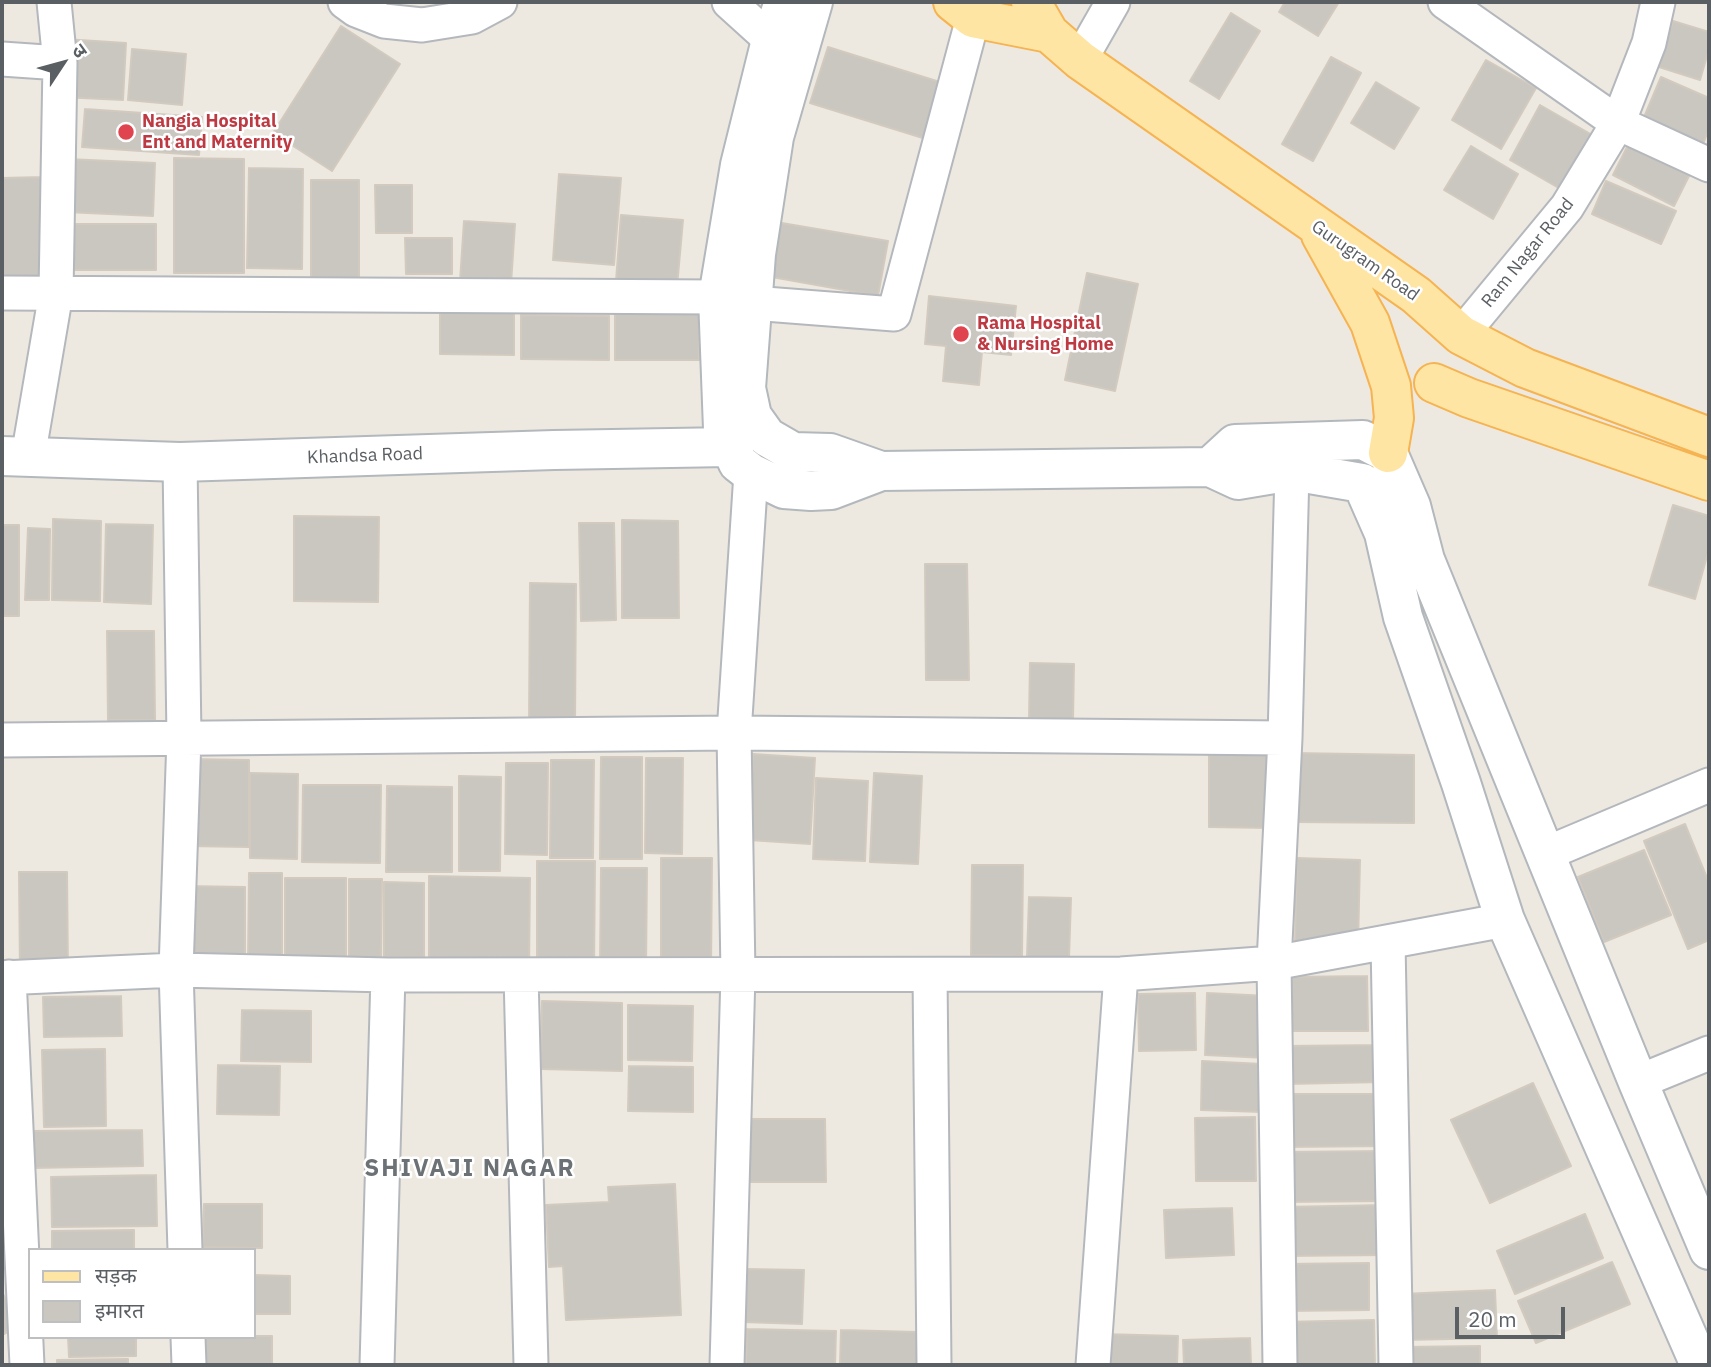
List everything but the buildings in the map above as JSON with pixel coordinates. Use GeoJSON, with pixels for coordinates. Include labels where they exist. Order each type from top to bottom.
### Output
{"type":"FeatureCollection","features":[{"type":"Feature","properties":{"kind":"main road"},"geometry":{"type":"LineString","coordinates":[[784,2],[771,40],[740,165],[735,300],[723,429],[740,460],[784,489],[811,491],[831,490],[881,471],[1210,467],[1238,480],[1292,471],[1362,483],[1384,533],[1403,617],[1505,920],[1700,1365]]}},
{"type":"Feature","properties":{"kind":"main road"},"geometry":{"type":"LineString","coordinates":[[813,2],[774,137],[756,254],[735,300],[746,388],[752,416],[767,437],[793,452],[830,453],[881,471]]}},
{"type":"Feature","properties":{"kind":"main road","name":"Gurugram Road"},"geometry":{"type":"LineString","coordinates":[[963,10],[1040,18],[1080,60],[1416,295],[1461,335],[1525,368],[1709,437]]}},
{"type":"Feature","properties":{"kind":"main road"},"geometry":{"type":"LineString","coordinates":[[1314,224],[1370,323],[1391,386],[1394,418],[1388,453],[1411,506],[1425,560],[1709,1251]]}},
{"type":"Feature","properties":{"kind":"main road","name":"Ram Nagar Road"},"geometry":{"type":"LineString","coordinates":[[1388,453],[1434,383],[1461,335]]}},
{"type":"Feature","properties":{"kind":"main road"},"geometry":{"type":"LineString","coordinates":[[1434,383],[1469,398],[1709,481]]}},
{"type":"Feature","properties":{"kind":"main road"},"geometry":{"type":"LineString","coordinates":[[1210,467],[1235,444],[1363,440],[1388,453]]}},
{"type":"Feature","properties":{"kind":"main road","name":"Khandsa Road"},"geometry":{"type":"LineString","coordinates":[[15,456],[180,461],[554,450],[740,460]]}},
{"type":"Feature","properties":{"kind":"street"},"geometry":{"type":"LineString","coordinates":[[15,456],[56,293],[60,63],[54,2]]}},
{"type":"Feature","properties":{"kind":"street"},"geometry":{"type":"LineString","coordinates":[[345,2],[356,10],[384,21],[422,25],[472,17],[500,2]]}},
{"type":"Feature","properties":{"kind":"street"},"geometry":{"type":"LineString","coordinates":[[729,2],[771,40]]}},
{"type":"Feature","properties":{"kind":"street"},"geometry":{"type":"LineString","coordinates":[[1080,60],[1113,2]]}},
{"type":"Feature","properties":{"kind":"street"},"geometry":{"type":"LineString","coordinates":[[1445,2],[1618,123],[1709,165]]}},
{"type":"Feature","properties":{"kind":"street","name":"Ram Nagar Road"},"geometry":{"type":"LineString","coordinates":[[1461,335],[1567,207],[1618,123],[1649,43],[1658,2]]}},
{"type":"Feature","properties":{"kind":"street"},"geometry":{"type":"LineString","coordinates":[[2,293],[735,300],[894,314],[963,10]]}},
{"type":"Feature","properties":{"kind":"street"},"geometry":{"type":"LineString","coordinates":[[2,59],[60,63]]}},
{"type":"Feature","properties":{"kind":"street"},"geometry":{"type":"LineString","coordinates":[[727,1365],[738,974],[734,733],[740,460]]}},
{"type":"Feature","properties":{"kind":"street"},"geometry":{"type":"LineString","coordinates":[[180,461],[184,738],[176,970],[185,1248]]}},
{"type":"Feature","properties":{"kind":"street"},"geometry":{"type":"LineString","coordinates":[[1280,1365],[1273,963],[1285,738],[1292,471]]}},
{"type":"Feature","properties":{"kind":"street"},"geometry":{"type":"LineString","coordinates":[[2,740],[734,733],[1285,738]]}},
{"type":"Feature","properties":{"kind":"street"},"geometry":{"type":"LineString","coordinates":[[1545,854],[1709,785]]}},
{"type":"Feature","properties":{"kind":"street"},"geometry":{"type":"LineString","coordinates":[[27,1365],[5,977],[176,970],[388,975],[1121,974],[1273,963],[1505,920]]}},
{"type":"Feature","properties":{"kind":"street"},"geometry":{"type":"LineString","coordinates":[[1388,942],[1396,1365]]}},
{"type":"Feature","properties":{"kind":"street"},"geometry":{"type":"LineString","coordinates":[[1093,1365],[1121,974]]}},
{"type":"Feature","properties":{"kind":"street"},"geometry":{"type":"LineString","coordinates":[[377,1365],[388,975]]}},
{"type":"Feature","properties":{"kind":"street"},"geometry":{"type":"LineString","coordinates":[[521,975],[531,1365]]}},
{"type":"Feature","properties":{"kind":"street"},"geometry":{"type":"LineString","coordinates":[[930,975],[934,1365]]}},
{"type":"Feature","properties":{"kind":"street"},"geometry":{"type":"LineString","coordinates":[[1638,1082],[1709,1053]]}},
{"type":"Feature","properties":{"kind":"street"},"geometry":{"type":"LineString","coordinates":[[188,1339],[189,1365]]}},
{"type":"Feature","properties":{"kind":"place","name":"Nangia Hospital Ent and Maternity"},"geometry":{"type":"Point","coordinates":[126,132]}},
{"type":"Feature","properties":{"kind":"place","name":"Rama Hospital & Nursing Home"},"geometry":{"type":"Point","coordinates":[961,334]}},
{"type":"Feature","properties":{"kind":"district","name":"SHIVAJI NAGAR"},"geometry":{"type":"Point","coordinates":[470,1169]}}]}
